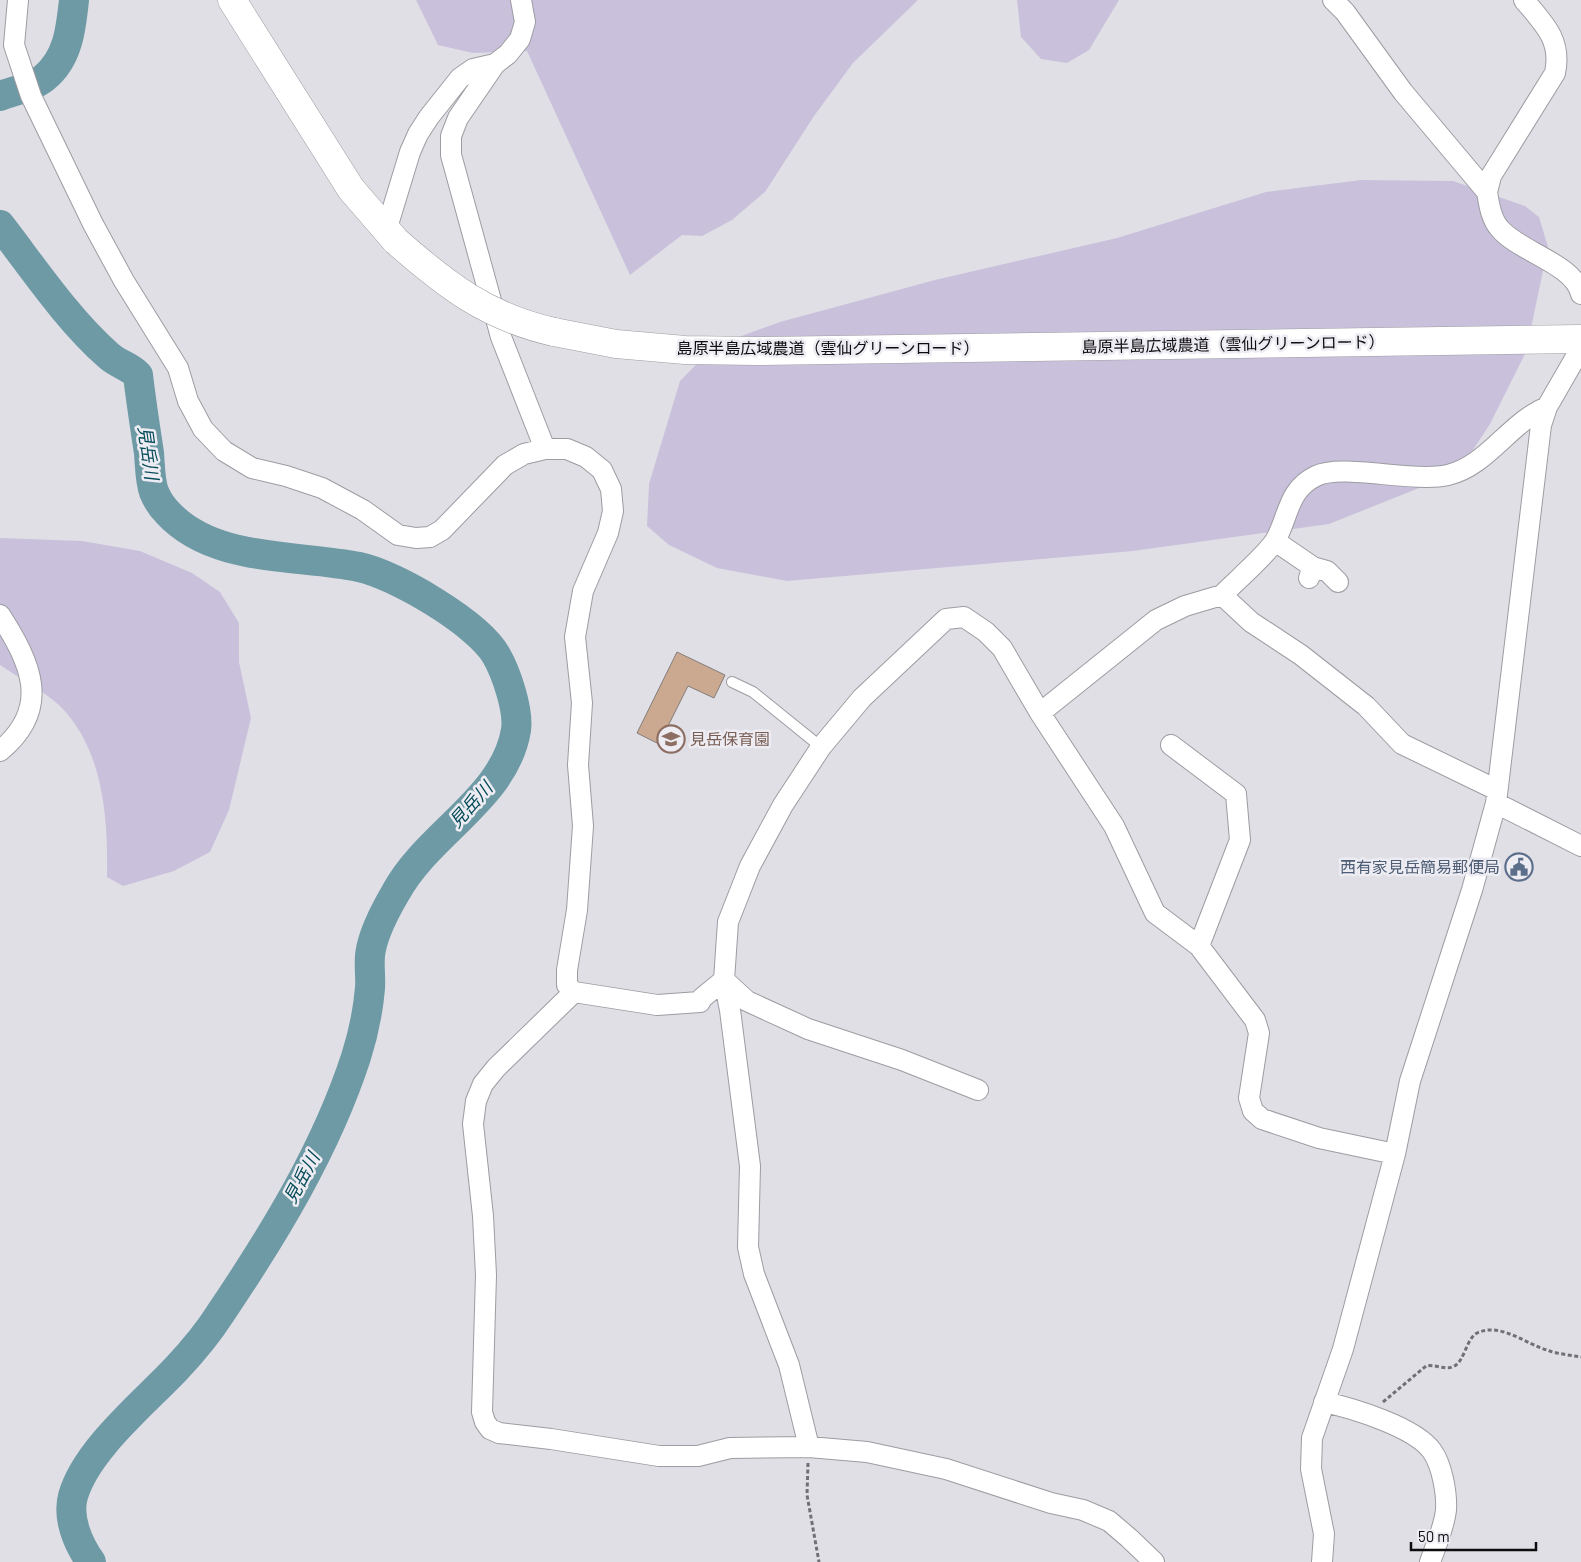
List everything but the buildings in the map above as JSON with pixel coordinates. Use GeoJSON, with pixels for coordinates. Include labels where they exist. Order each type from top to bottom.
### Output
{"type":"FeatureCollection","features":[{"type":"Feature","properties":{"kind":"street"},"geometry":{"type":"LineString","coordinates":[[18,0],[14,46],[28,88],[115,265],[178,368],[188,401],[204,429],[224,451],[252,468],[286,476],[322,488],[363,510],[398,535],[416,538],[430,537],[442,530],[505,465],[524,454],[545,449],[567,449],[586,457],[602,470],[611,489],[613,511],[608,533],[582,591],[574,637],[582,703],[578,765],[583,826],[577,910],[567,970],[568,985],[574,992],[657,1005],[700,1002],[702,998],[724,980]]}},
{"type":"Feature","properties":{"kind":"street","name":"島原半島広域農道（雲仙グリーンロード）"},"geometry":{"type":"LineString","coordinates":[[232,0],[350,189],[391,236],[432,272],[481,306],[527,326],[616,344],[685,350],[757,351],[1581,339]]}},
{"type":"Feature","properties":{"kind":"street"},"geometry":{"type":"LineString","coordinates":[[521,0],[524,22],[520,39],[508,54],[495,64],[458,118],[451,136],[450,155],[501,337],[545,449]]}},
{"type":"Feature","properties":{"kind":"street"},"geometry":{"type":"LineString","coordinates":[[1333,0],[1345,12],[1402,92],[1487,192]]}},
{"type":"Feature","properties":{"kind":"street"},"geometry":{"type":"LineString","coordinates":[[1524,0],[1549,30],[1558,59],[1555,73],[1492,176],[1487,192],[1491,212],[1499,228],[1514,241],[1570,277],[1581,294]]}},
{"type":"Feature","properties":{"kind":"street"},"geometry":{"type":"LineString","coordinates":[[391,236],[410,152],[429,117],[460,78],[473,69],[495,64]]}},
{"type":"Feature","properties":{"kind":"street"},"geometry":{"type":"LineString","coordinates":[[1322,1562],[1324,1534],[1311,1469],[1312,1438],[1344,1349],[1395,1154],[1410,1081],[1472,890],[1497,797],[1541,425],[1547,407],[1581,348]]}},
{"type":"Feature","properties":{"kind":"street"},"geometry":{"type":"LineString","coordinates":[[1040,713],[1156,620],[1185,606],[1222,595],[1274,541],[1287,507],[1303,485],[1317,475],[1335,472],[1411,478],[1449,475],[1478,460],[1519,423],[1534,412],[1547,407]]}},
{"type":"Feature","properties":{"kind":"street"},"geometry":{"type":"LineString","coordinates":[[1274,541],[1311,573],[1327,571],[1338,582]]}},
{"type":"Feature","properties":{"kind":"street"},"geometry":{"type":"LineString","coordinates":[[1222,595],[1251,622],[1301,654],[1366,706],[1402,744],[1581,846]]}},
{"type":"Feature","properties":{"kind":"street"},"geometry":{"type":"LineString","coordinates":[[0,615],[26,660],[33,690],[30,713],[13,740],[0,751]]}},
{"type":"Feature","properties":{"kind":"street"},"geometry":{"type":"LineString","coordinates":[[809,1447],[789,1365],[754,1274],[748,1247],[750,1166],[730,1010],[724,980],[728,922],[750,866],[782,804],[821,747],[862,698],[946,619],[955,616],[964,617],[979,627],[1002,648],[1040,713],[1114,826],[1155,912],[1199,946],[1255,1020],[1259,1046],[1249,1098],[1253,1111],[1262,1119],[1319,1138],[1395,1154]]}},
{"type":"Feature","properties":{"kind":"street"},"geometry":{"type":"LineString","coordinates":[[1172,745],[1236,794],[1240,840],[1199,946]]}},
{"type":"Feature","properties":{"kind":"street"},"geometry":{"type":"LineString","coordinates":[[724,980],[747,1001],[808,1029],[902,1060],[978,1090]]}},
{"type":"Feature","properties":{"kind":"street"},"geometry":{"type":"LineString","coordinates":[[574,992],[496,1068],[483,1084],[476,1101],[473,1124],[483,1216],[486,1275],[482,1337],[482,1412],[485,1422],[490,1429],[499,1434],[551,1438],[659,1456],[698,1456],[730,1448],[809,1447],[867,1452],[946,1469],[1051,1503],[1083,1510],[1109,1522],[1154,1562]]}},
{"type":"Feature","properties":{"kind":"street"},"geometry":{"type":"LineString","coordinates":[[1324,1402],[1370,1414],[1422,1441],[1431,1450],[1438,1462],[1446,1509],[1430,1562]]}},
{"type":"Feature","properties":{"kind":"lane"},"geometry":{"type":"LineString","coordinates":[[732,682],[753,692],[821,747]]}},
{"type":"Feature","properties":{"kind":"path"},"geometry":{"type":"LineString","coordinates":[[1370,1414],[1426,1366],[1451,1368],[1457,1365],[1472,1338],[1478,1333],[1498,1331],[1548,1351],[1581,1357]]}},
{"type":"Feature","properties":{"kind":"path"},"geometry":{"type":"LineString","coordinates":[[809,1447],[807,1495],[819,1562]]}},
{"type":"Feature","properties":{"kind":"shaded area"},"geometry":{"type":"Polygon","coordinates":[[[416,0],[918,0],[853,63],[814,116],[765,192],[732,220],[702,236],[682,235],[630,275],[527,51],[473,53],[438,45],[416,0]]]}},
{"type":"Feature","properties":{"kind":"shaded area"},"geometry":{"type":"Polygon","coordinates":[[[1017,0],[1119,0],[1089,50],[1067,63],[1041,59],[1021,37],[1017,0]]]}},
{"type":"Feature","properties":{"kind":"shaded area"},"geometry":{"type":"Polygon","coordinates":[[[1361,180],[1453,181],[1525,206],[1539,217],[1548,247],[1526,352],[1490,424],[1469,456],[1434,482],[1329,524],[1133,551],[787,581],[717,568],[669,545],[647,526],[649,484],[680,381],[714,346],[780,322],[935,280],[1117,238],[1266,192],[1361,180]]]}},
{"type":"Feature","properties":{"kind":"shaded area"},"geometry":{"type":"Polygon","coordinates":[[[0,538],[82,541],[140,551],[192,573],[220,592],[239,623],[239,662],[251,718],[229,810],[210,852],[174,871],[123,886],[107,877],[104,809],[94,764],[86,743],[75,724],[60,706],[39,689],[0,665],[0,538]]]}},
{"type":"Feature","properties":{"kind":"waterway","name":"見岳川"},"geometry":{"type":"LineString","coordinates":[[0,96],[34,84],[52,70],[67,43],[74,0]]}},
{"type":"Feature","properties":{"kind":"waterway","name":"見岳川"},"geometry":{"type":"LineString","coordinates":[[0,225],[79,326],[109,356],[138,375],[152,483],[154,492],[167,512],[186,528],[208,540],[232,548],[257,554],[359,567],[374,571],[413,589],[454,615],[486,642],[496,655],[504,671],[516,712],[516,730],[509,754],[497,776],[482,796],[427,851],[410,871],[381,919],[371,949],[368,1006],[356,1057],[330,1125],[279,1222],[205,1335],[176,1369],[117,1428],[90,1462],[80,1479],[73,1496],[71,1513],[78,1539],[91,1562]]}},
{"type":"Feature","properties":{"kind":"place","name":"見岳保育園"},"geometry":{"type":"Point","coordinates":[671,739]}},
{"type":"Feature","properties":{"kind":"place","name":"西有家見岳簡易郵便局"},"geometry":{"type":"Point","coordinates":[1519,867]}}]}
